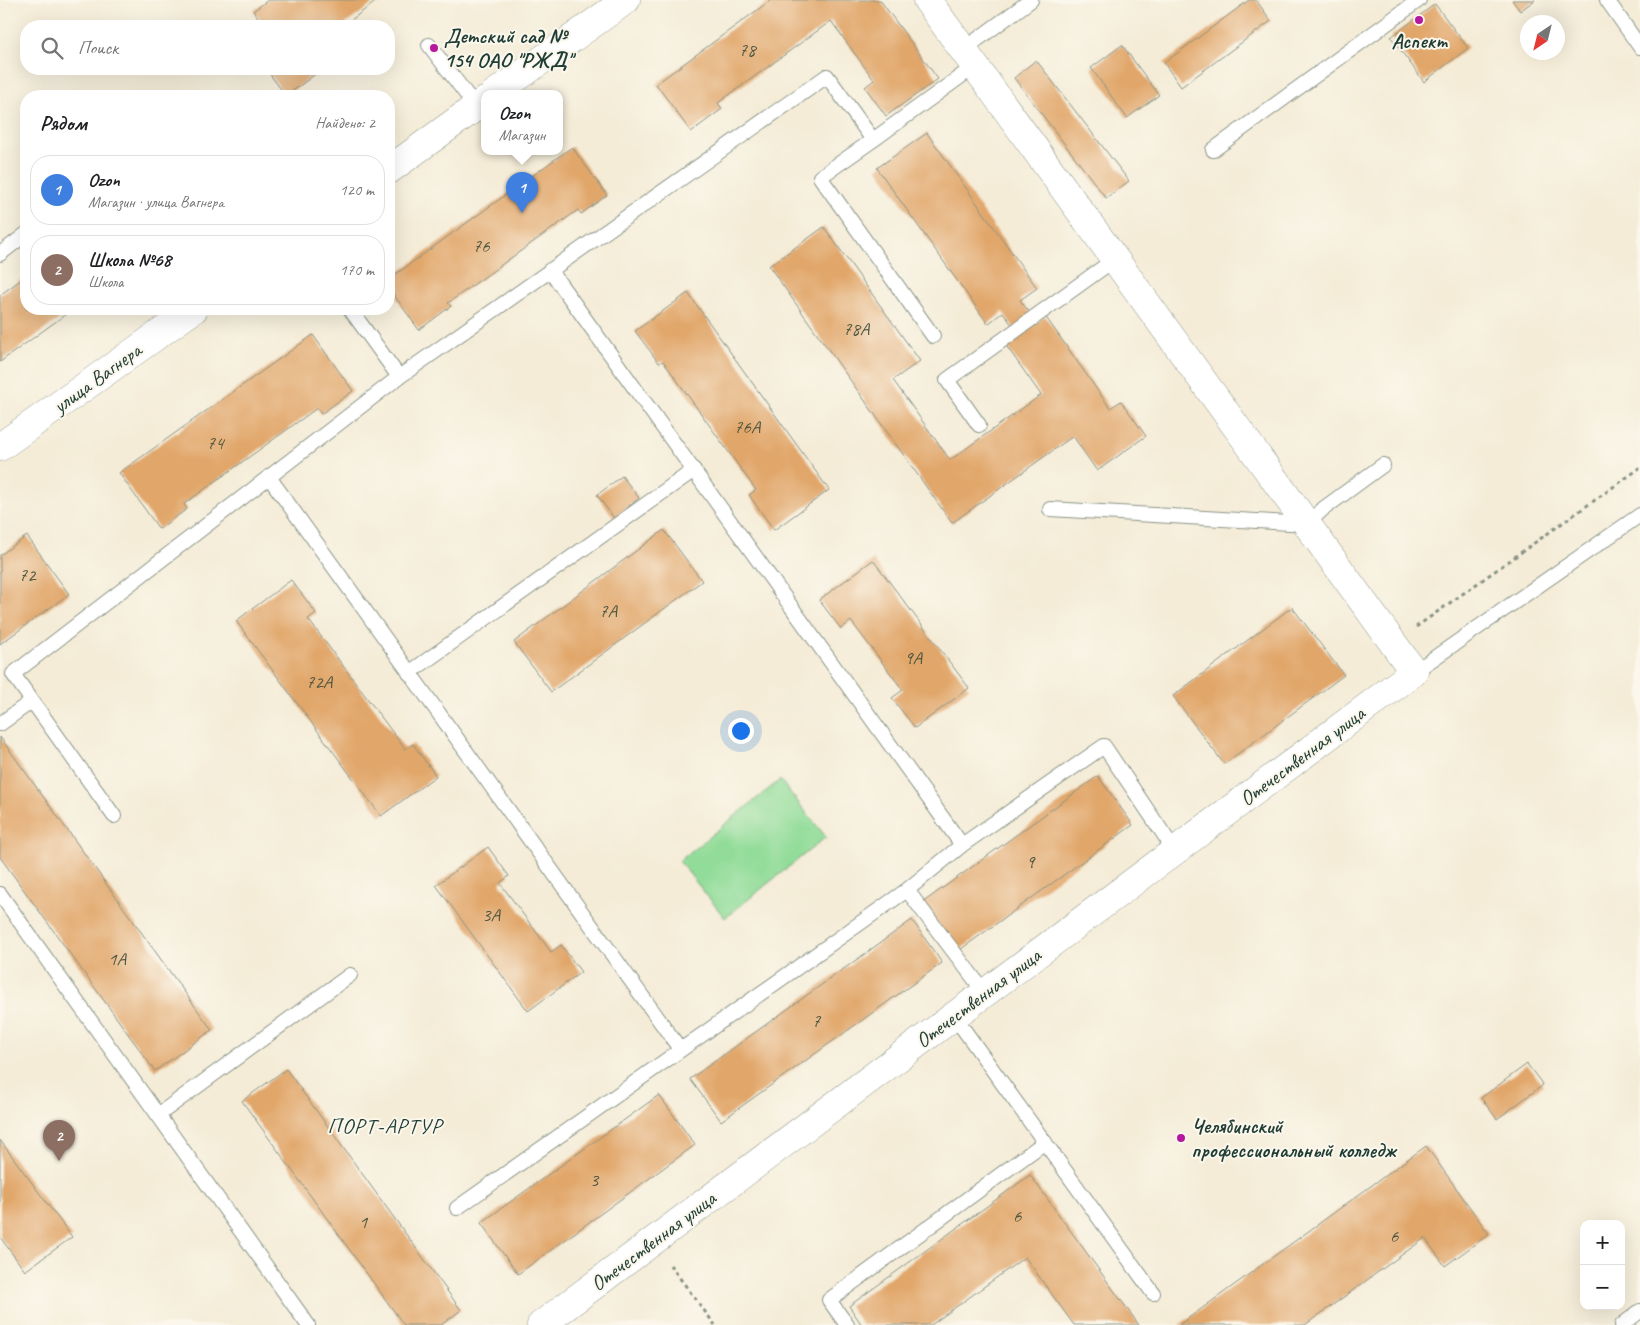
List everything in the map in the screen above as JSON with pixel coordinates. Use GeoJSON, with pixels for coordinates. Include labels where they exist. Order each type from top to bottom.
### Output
{"type":"FeatureCollection","features":[{"type":"Feature","properties":{"kind":"street"},"geometry":{"type":"LineString","coordinates":[[927,0],[1414,672]]}},
{"type":"Feature","properties":{"kind":"street"},"geometry":{"type":"LineString","coordinates":[[499,90],[612,4]]}},
{"type":"Feature","properties":{"kind":"street"},"geometry":{"type":"LineString","coordinates":[[395,166],[481,104]]}},
{"type":"Feature","properties":{"kind":"street","name":"улица Вагнера"},"geometry":{"type":"LineString","coordinates":[[0,448],[186,315]]}},
{"type":"Feature","properties":{"kind":"street","name":"Отечественная улица"},"geometry":{"type":"LineString","coordinates":[[541,1325],[1414,672]]}},
{"type":"Feature","properties":{"kind":"lane"},"geometry":{"type":"LineString","coordinates":[[933,336],[820,177],[873,140],[969,58],[1031,0]]}},
{"type":"Feature","properties":{"kind":"lane"},"geometry":{"type":"LineString","coordinates":[[1213,150],[1419,0]]}},
{"type":"Feature","properties":{"kind":"lane"},"geometry":{"type":"LineString","coordinates":[[1607,0],[1640,46]]}},
{"type":"Feature","properties":{"kind":"lane"},"geometry":{"type":"LineString","coordinates":[[429,45],[481,97]]}},
{"type":"Feature","properties":{"kind":"lane"},"geometry":{"type":"LineString","coordinates":[[114,816],[13,674],[399,377],[827,76],[873,140]]}},
{"type":"Feature","properties":{"kind":"lane"},"geometry":{"type":"LineString","coordinates":[[0,254],[20,239]]}},
{"type":"Feature","properties":{"kind":"lane"},"geometry":{"type":"LineString","coordinates":[[979,425],[947,380],[1114,259]]}},
{"type":"Feature","properties":{"kind":"lane"},"geometry":{"type":"LineString","coordinates":[[550,270],[962,845]]}},
{"type":"Feature","properties":{"kind":"lane"},"geometry":{"type":"LineString","coordinates":[[354,315],[399,377]]}},
{"type":"Feature","properties":{"kind":"lane"},"geometry":{"type":"LineString","coordinates":[[1050,510],[1307,524],[1323,509],[1383,465]]}},
{"type":"Feature","properties":{"kind":"lane"},"geometry":{"type":"LineString","coordinates":[[409,674],[694,470]]}},
{"type":"Feature","properties":{"kind":"lane"},"geometry":{"type":"LineString","coordinates":[[269,477],[680,1049]]}},
{"type":"Feature","properties":{"kind":"lane"},"geometry":{"type":"LineString","coordinates":[[1414,672],[1640,515]]}},
{"type":"Feature","properties":{"kind":"lane"},"geometry":{"type":"LineString","coordinates":[[0,724],[32,701]]}},
{"type":"Feature","properties":{"kind":"lane"},"geometry":{"type":"LineString","coordinates":[[457,1208],[907,890],[962,845],[1104,746],[1176,850]]}},
{"type":"Feature","properties":{"kind":"lane"},"geometry":{"type":"LineString","coordinates":[[907,890],[985,993]]}},
{"type":"Feature","properties":{"kind":"lane"},"geometry":{"type":"LineString","coordinates":[[0,894],[308,1325]]}},
{"type":"Feature","properties":{"kind":"lane"},"geometry":{"type":"LineString","coordinates":[[158,1115],[350,975]]}},
{"type":"Feature","properties":{"kind":"lane"},"geometry":{"type":"LineString","coordinates":[[954,1016],[1153,1293]]}},
{"type":"Feature","properties":{"kind":"lane"},"geometry":{"type":"LineString","coordinates":[[847,1325],[829,1300],[1045,1142]]}},
{"type":"Feature","properties":{"kind":"lane"},"geometry":{"type":"LineString","coordinates":[[1622,1325],[1640,1311]]}},
{"type":"Feature","properties":{"kind":"path"},"geometry":{"type":"LineString","coordinates":[[1394,643],[1640,468]]}},
{"type":"Feature","properties":{"kind":"path"},"geometry":{"type":"LineString","coordinates":[[652,1241],[715,1325]]}},
{"type":"Feature","properties":{"kind":"green space"},"geometry":{"type":"Polygon","coordinates":[[[780,780],[826,837],[725,918],[679,861],[780,780]]]}},
{"type":"Feature","properties":{"kind":"building"},"geometry":{"type":"Polygon","coordinates":[[[268,0],[378,0],[351,20],[260,20],[253,11],[268,0]]]}},
{"type":"Feature","properties":{"kind":"building"},"geometry":{"type":"Polygon","coordinates":[[[771,0],[880,0],[938,79],[886,116],[865,87],[874,80],[831,21],[718,103],[722,109],[691,132],[656,84],[771,0]]]}},
{"type":"Feature","properties":{"kind":"building"},"geometry":{"type":"Polygon","coordinates":[[[1249,0],[1256,0],[1271,21],[1181,87],[1164,63],[1249,0]]]}},
{"type":"Feature","properties":{"kind":"building"},"geometry":{"type":"Polygon","coordinates":[[[1512,0],[1535,0],[1520,11],[1512,0]]]}},
{"type":"Feature","properties":{"kind":"building"},"geometry":{"type":"Polygon","coordinates":[[[1435,4],[1468,48],[1424,82],[1391,37],[1435,4]]]}},
{"type":"Feature","properties":{"kind":"building"},"geometry":{"type":"Polygon","coordinates":[[[1122,45],[1159,95],[1127,118],[1091,68],[1122,45]]]}},
{"type":"Feature","properties":{"kind":"building"},"geometry":{"type":"Polygon","coordinates":[[[1036,60],[1129,181],[1106,198],[1014,78],[1036,60]]]}},
{"type":"Feature","properties":{"kind":"building"},"geometry":{"type":"Polygon","coordinates":[[[270,75],[314,75],[294,90],[282,90],[270,75]]]}},
{"type":"Feature","properties":{"kind":"building"},"geometry":{"type":"Polygon","coordinates":[[[927,133],[1037,288],[1020,300],[1037,322],[1045,316],[1110,408],[1121,401],[1146,436],[1097,471],[1073,436],[952,523],[769,266],[824,227],[920,361],[893,380],[950,460],[1041,395],[1005,344],[1019,335],[1003,312],[988,324],[877,168],[927,133]]]}},
{"type":"Feature","properties":{"kind":"building"},"geometry":{"type":"Polygon","coordinates":[[[572,147],[607,195],[581,214],[578,210],[448,303],[451,306],[419,330],[395,296],[395,275],[572,147]]]}},
{"type":"Feature","properties":{"kind":"building"},"geometry":{"type":"Polygon","coordinates":[[[20,280],[20,315],[65,315],[0,362],[0,295],[20,280]]]}},
{"type":"Feature","properties":{"kind":"building"},"geometry":{"type":"Polygon","coordinates":[[[688,293],[829,490],[774,530],[749,495],[756,490],[663,361],[659,363],[635,331],[688,293]]]}},
{"type":"Feature","properties":{"kind":"building"},"geometry":{"type":"Polygon","coordinates":[[[313,335],[353,391],[321,414],[317,408],[184,504],[187,509],[159,529],[119,473],[313,335]]]}},
{"type":"Feature","properties":{"kind":"building"},"geometry":{"type":"Polygon","coordinates":[[[622,476],[639,498],[614,518],[597,495],[622,476]]]}},
{"type":"Feature","properties":{"kind":"building"},"geometry":{"type":"Polygon","coordinates":[[[664,530],[702,581],[551,692],[514,642],[664,530]]]}},
{"type":"Feature","properties":{"kind":"building"},"geometry":{"type":"Polygon","coordinates":[[[27,536],[69,594],[0,644],[0,555],[27,536]]]}},
{"type":"Feature","properties":{"kind":"building"},"geometry":{"type":"Polygon","coordinates":[[[873,560],[969,688],[915,728],[892,698],[903,690],[851,621],[841,629],[819,600],[873,560]]]}},
{"type":"Feature","properties":{"kind":"building"},"geometry":{"type":"Polygon","coordinates":[[[291,580],[316,613],[308,619],[405,749],[413,744],[436,776],[381,816],[236,621],[291,580]]]}},
{"type":"Feature","properties":{"kind":"building"},"geometry":{"type":"Polygon","coordinates":[[[1292,607],[1344,675],[1224,764],[1173,696],[1292,607]]]}},
{"type":"Feature","properties":{"kind":"building"},"geometry":{"type":"Polygon","coordinates":[[[0,737],[212,1030],[155,1071],[0,857],[0,737]]]}},
{"type":"Feature","properties":{"kind":"building"},"geometry":{"type":"Polygon","coordinates":[[[1098,776],[1133,825],[957,952],[922,903],[1098,776]]]}},
{"type":"Feature","properties":{"kind":"building"},"geometry":{"type":"Polygon","coordinates":[[[488,847],[509,876],[500,883],[551,952],[561,945],[581,972],[528,1011],[436,885],[488,847]]]}},
{"type":"Feature","properties":{"kind":"building"},"geometry":{"type":"Polygon","coordinates":[[[912,920],[942,963],[721,1121],[690,1079],[912,920]]]}},
{"type":"Feature","properties":{"kind":"building"},"geometry":{"type":"Polygon","coordinates":[[[1527,1064],[1543,1085],[1497,1119],[1481,1098],[1527,1064]]]}},
{"type":"Feature","properties":{"kind":"building"},"geometry":{"type":"Polygon","coordinates":[[[286,1069],[461,1310],[441,1325],[404,1325],[242,1101],[286,1069]]]}},
{"type":"Feature","properties":{"kind":"building"},"geometry":{"type":"Polygon","coordinates":[[[659,1095],[695,1145],[518,1274],[481,1223],[659,1095]]]}},
{"type":"Feature","properties":{"kind":"building"},"geometry":{"type":"Polygon","coordinates":[[[0,1140],[72,1237],[25,1271],[0,1237],[0,1140]]]}},
{"type":"Feature","properties":{"kind":"building"},"geometry":{"type":"Polygon","coordinates":[[[1426,1146],[1489,1234],[1445,1266],[1425,1238],[1305,1325],[1179,1325],[1426,1146]]]}},
{"type":"Feature","properties":{"kind":"building"},"geometry":{"type":"Polygon","coordinates":[[[1030,1175],[1139,1325],[1074,1325],[1025,1257],[931,1325],[862,1325],[849,1306],[1030,1175]]]}},
{"type":"Feature","properties":{"kind":"place","name":"Аспект"},"geometry":{"type":"Point","coordinates":[1419,20]}},
{"type":"Feature","properties":{"kind":"place","name":"Детский сад № 154 ОАО \"РЖД\""},"geometry":{"type":"Point","coordinates":[434,48]}},
{"type":"Feature","properties":{"kind":"place","name":"Ozon"},"geometry":{"type":"Point","coordinates":[522,213]}},
{"type":"Feature","properties":{"kind":"place","name":"Челябинский профессиональный колледж"},"geometry":{"type":"Point","coordinates":[1181,1138]}},
{"type":"Feature","properties":{"kind":"place","name":"Школа №68"},"geometry":{"type":"Point","coordinates":[59,1161]}},
{"type":"Feature","properties":{"kind":"district","name":"ПОРТ-АРТУР"},"geometry":{"type":"Point","coordinates":[385,1126]}}]}
